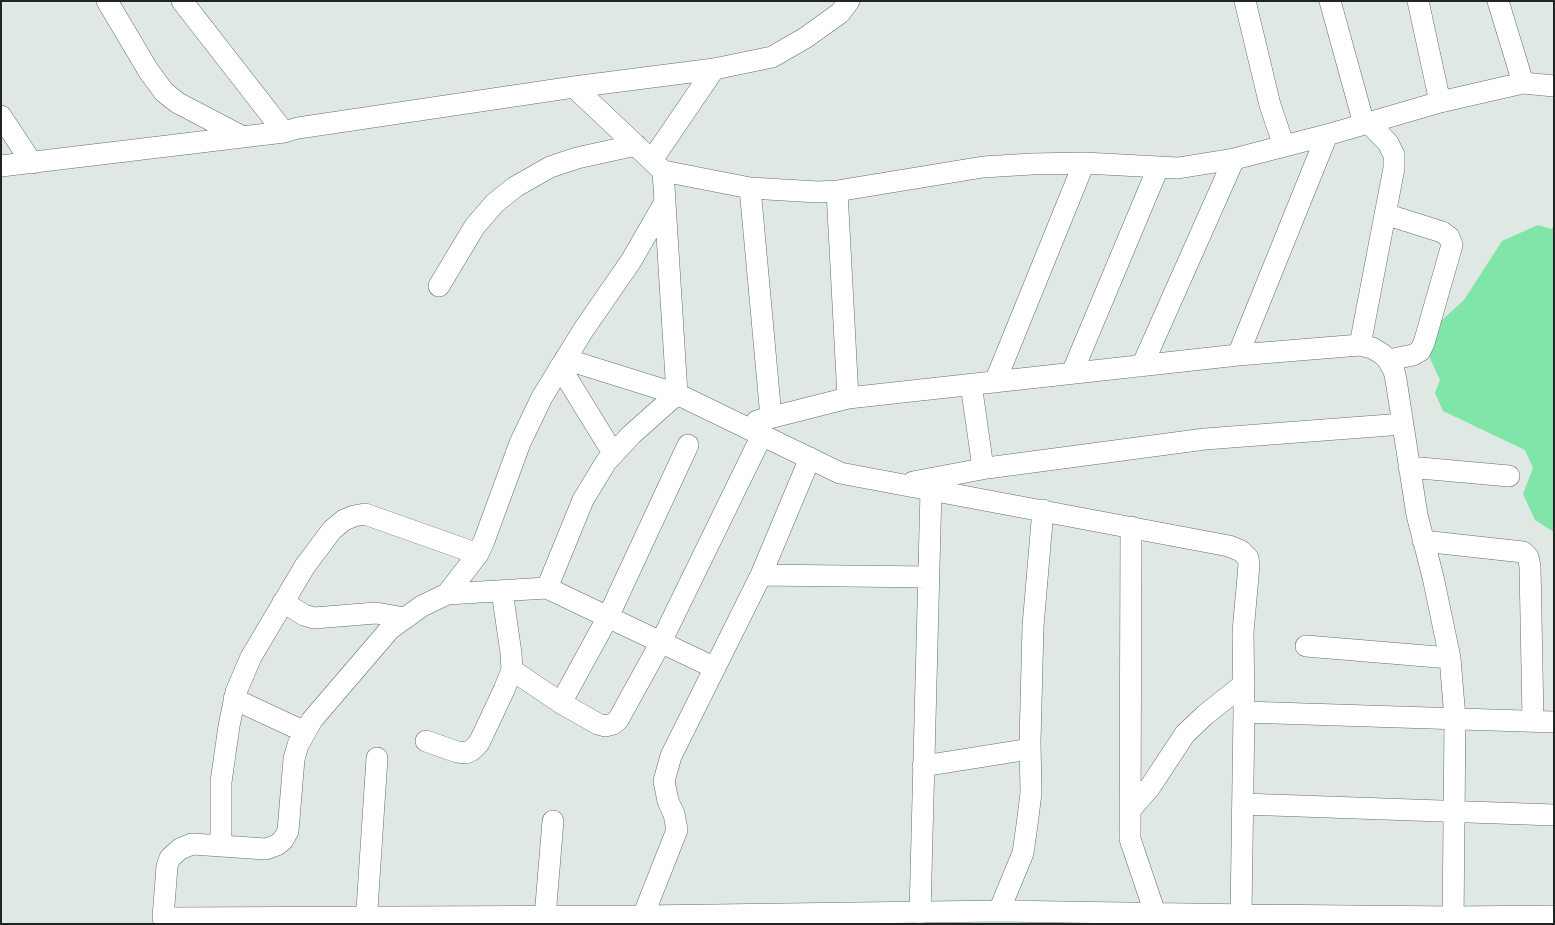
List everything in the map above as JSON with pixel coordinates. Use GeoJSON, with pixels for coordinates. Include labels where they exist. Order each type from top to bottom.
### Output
{"type":"FeatureCollection","features":[{"type":"Feature","properties":{"kind":"street"},"geometry":{"type":"LineString","coordinates":[[107,1],[148,70],[164,92],[178,103],[243,137]]}},
{"type":"Feature","properties":{"kind":"street"},"geometry":{"type":"LineString","coordinates":[[182,1],[284,132]]}},
{"type":"Feature","properties":{"kind":"street"},"geometry":{"type":"LineString","coordinates":[[1,166],[284,132],[298,128],[574,87],[714,69],[772,57],[805,38],[840,13],[849,1]]}},
{"type":"Feature","properties":{"kind":"street"},"geometry":{"type":"LineString","coordinates":[[1245,1],[1270,105],[1284,146]]}},
{"type":"Feature","properties":{"kind":"street"},"geometry":{"type":"LineString","coordinates":[[1330,1],[1367,123],[1388,143],[1394,154],[1394,168],[1360,345]]}},
{"type":"Feature","properties":{"kind":"street"},"geometry":{"type":"LineString","coordinates":[[1418,1],[1440,102]]}},
{"type":"Feature","properties":{"kind":"street"},"geometry":{"type":"LineString","coordinates":[[1498,1],[1523,83]]}},
{"type":"Feature","properties":{"kind":"street"},"geometry":{"type":"LineString","coordinates":[[677,394],[665,202],[658,166],[714,69]]}},
{"type":"Feature","properties":{"kind":"street"},"geometry":{"type":"LineString","coordinates":[[574,87],[658,166],[750,188],[837,191],[983,167],[1084,163],[1178,168],[1234,159],[1327,135],[1440,102],[1523,83],[1554,86]]}},
{"type":"Feature","properties":{"kind":"street"},"geometry":{"type":"LineString","coordinates":[[1,116],[32,163]]}},
{"type":"Feature","properties":{"kind":"street"},"geometry":{"type":"LineString","coordinates":[[1238,356],[1327,135]]}},
{"type":"Feature","properties":{"kind":"street"},"geometry":{"type":"LineString","coordinates":[[439,286],[475,226],[495,203],[515,187],[550,167],[577,158],[636,145]]}},
{"type":"Feature","properties":{"kind":"street"},"geometry":{"type":"LineString","coordinates":[[1142,366],[1234,159]]}},
{"type":"Feature","properties":{"kind":"street"},"geometry":{"type":"LineString","coordinates":[[995,382],[1084,163]]}},
{"type":"Feature","properties":{"kind":"street"},"geometry":{"type":"LineString","coordinates":[[1072,373],[1158,168]]}},
{"type":"Feature","properties":{"kind":"street"},"geometry":{"type":"LineString","coordinates":[[512,670],[561,703],[598,724],[605,726],[613,724],[618,720],[661,642],[767,426],[750,188]]}},
{"type":"Feature","properties":{"kind":"street"},"geometry":{"type":"LineString","coordinates":[[837,191],[848,398]]}},
{"type":"Feature","properties":{"kind":"street"},"geometry":{"type":"LineString","coordinates":[[447,594],[478,554],[489,529],[520,443],[542,397],[584,328],[631,261],[665,202]]}},
{"type":"Feature","properties":{"kind":"street"},"geometry":{"type":"LineString","coordinates":[[1385,214],[1442,232],[1449,237],[1452,245],[1424,343],[1420,351],[1413,355],[1388,360]]}},
{"type":"Feature","properties":{"kind":"street"},"geometry":{"type":"LineString","coordinates":[[562,363],[677,394],[741,425],[767,426],[848,398],[1238,356],[1360,345],[1372,348],[1388,360],[1394,371],[1417,515],[1433,577],[1450,658],[1456,718],[1453,920]]}},
{"type":"Feature","properties":{"kind":"street"},"geometry":{"type":"LineString","coordinates":[[562,363],[613,453]]}},
{"type":"Feature","properties":{"kind":"street"},"geometry":{"type":"LineString","coordinates":[[971,384],[983,468]]}},
{"type":"Feature","properties":{"kind":"street"},"geometry":{"type":"LineString","coordinates":[[547,588],[583,500],[613,453],[652,415],[677,394]]}},
{"type":"Feature","properties":{"kind":"street"},"geometry":{"type":"LineString","coordinates":[[902,484],[983,468],[1205,440],[1403,424]]}},
{"type":"Feature","properties":{"kind":"street"},"geometry":{"type":"LineString","coordinates":[[767,426],[810,458],[840,473],[1230,546],[1241,551],[1248,558],[1249,565],[1243,632],[1243,804],[1248,918]]}},
{"type":"Feature","properties":{"kind":"street"},"geometry":{"type":"LineString","coordinates":[[561,703],[608,617],[688,445]]}},
{"type":"Feature","properties":{"kind":"street"},"geometry":{"type":"LineString","coordinates":[[643,916],[677,830],[674,814],[668,800],[664,781],[671,756],[762,575],[810,458]]}},
{"type":"Feature","properties":{"kind":"street"},"geometry":{"type":"LineString","coordinates":[[1409,467],[1509,476]]}},
{"type":"Feature","properties":{"kind":"street"},"geometry":{"type":"LineString","coordinates":[[920,912],[931,490]]}},
{"type":"Feature","properties":{"kind":"street"},"geometry":{"type":"LineString","coordinates":[[999,912],[1023,852],[1030,793],[1033,626],[1043,510]]}},
{"type":"Feature","properties":{"kind":"street"},"geometry":{"type":"LineString","coordinates":[[221,846],[222,782],[234,699],[251,657],[305,566],[332,530],[344,520],[365,514],[478,554]]}},
{"type":"Feature","properties":{"kind":"street"},"geometry":{"type":"LineString","coordinates":[[1131,527],[1130,839],[1146,917]]}},
{"type":"Feature","properties":{"kind":"street"},"geometry":{"type":"LineString","coordinates":[[1423,541],[1523,552],[1528,557],[1530,566],[1533,720]]}},
{"type":"Feature","properties":{"kind":"street"},"geometry":{"type":"LineString","coordinates":[[762,575],[929,577]]}},
{"type":"Feature","properties":{"kind":"street"},"geometry":{"type":"LineString","coordinates":[[715,668],[547,588],[447,594],[422,606],[390,629],[312,720],[298,745],[294,759],[288,831],[283,840],[277,846],[266,849],[192,844],[180,849],[170,858],[167,866],[162,921],[366,921],[545,917],[579,920],[643,916],[703,920],[920,912],[999,912],[1146,917],[1340,920],[1545,919]]}},
{"type":"Feature","properties":{"kind":"street"},"geometry":{"type":"LineString","coordinates":[[426,741],[457,752],[466,753],[472,750],[479,743],[512,670],[512,653],[502,591]]}},
{"type":"Feature","properties":{"kind":"street"},"geometry":{"type":"LineString","coordinates":[[283,602],[304,615],[314,618],[376,614],[404,618]]}},
{"type":"Feature","properties":{"kind":"street"},"geometry":{"type":"LineString","coordinates":[[1306,646],[1450,658]]}},
{"type":"Feature","properties":{"kind":"street"},"geometry":{"type":"LineString","coordinates":[[1130,810],[1150,787],[1185,734],[1244,684]]}},
{"type":"Feature","properties":{"kind":"street"},"geometry":{"type":"LineString","coordinates":[[234,699],[306,732]]}},
{"type":"Feature","properties":{"kind":"street"},"geometry":{"type":"LineString","coordinates":[[1244,712],[1533,720],[1554,722]]}},
{"type":"Feature","properties":{"kind":"street"},"geometry":{"type":"LineString","coordinates":[[923,766],[1030,749]]}},
{"type":"Feature","properties":{"kind":"street"},"geometry":{"type":"LineString","coordinates":[[366,921],[377,758]]}},
{"type":"Feature","properties":{"kind":"street"},"geometry":{"type":"LineString","coordinates":[[1243,804],[1554,815]]}},
{"type":"Feature","properties":{"kind":"street"},"geometry":{"type":"LineString","coordinates":[[545,917],[554,821]]}},
{"type":"Feature","properties":{"kind":"shaded area"},"geometry":{"type":"Polygon","coordinates":[[[1538,225],[1551,229],[1554,226],[1554,532],[1535,520],[1523,494],[1533,468],[1525,450],[1443,411],[1435,393],[1440,380],[1428,354],[1441,321],[1464,300],[1502,241],[1538,225]]]}}]}
